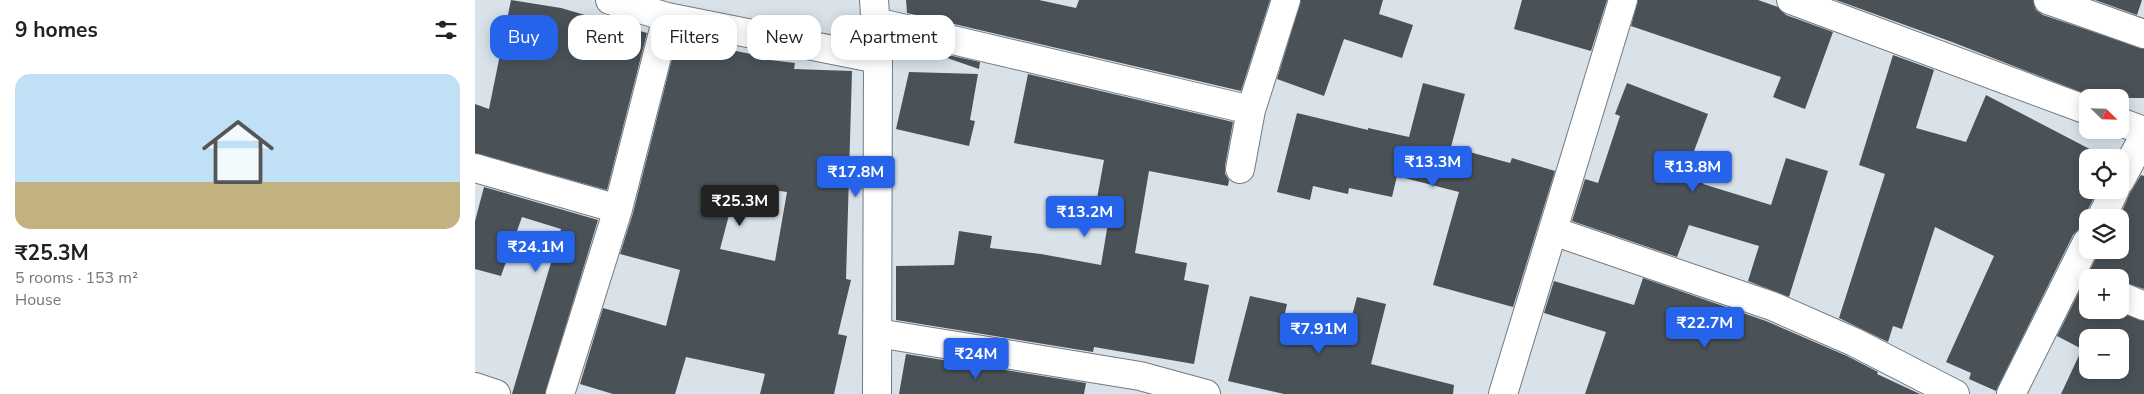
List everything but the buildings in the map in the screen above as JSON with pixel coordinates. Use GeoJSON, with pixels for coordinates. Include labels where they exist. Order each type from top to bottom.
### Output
{"type":"FeatureCollection","features":[{"type":"Feature","properties":{"kind":"street"},"geometry":{"type":"LineString","coordinates":[[610,0],[660,15]]}},
{"type":"Feature","properties":{"kind":"street"},"geometry":{"type":"LineString","coordinates":[[1240,169],[1251,110],[1286,0]]}},
{"type":"Feature","properties":{"kind":"street"},"geometry":{"type":"LineString","coordinates":[[1503,394],[1623,0]]}},
{"type":"Feature","properties":{"kind":"street"},"geometry":{"type":"LineString","coordinates":[[1791,0],[2079,107]]}},
{"type":"Feature","properties":{"kind":"street"},"geometry":{"type":"LineString","coordinates":[[2048,0],[2144,34]]}},
{"type":"Feature","properties":{"kind":"street"},"geometry":{"type":"LineString","coordinates":[[875,11],[1251,110]]}},
{"type":"Feature","properties":{"kind":"street"},"geometry":{"type":"LineString","coordinates":[[737,31],[831,50]]}},
{"type":"Feature","properties":{"kind":"street"},"geometry":{"type":"LineString","coordinates":[[560,394],[618,209],[656,60]]}},
{"type":"Feature","properties":{"kind":"street"},"geometry":{"type":"LineString","coordinates":[[877,394],[878,60]]}},
{"type":"Feature","properties":{"kind":"street"},"geometry":{"type":"LineString","coordinates":[[2129,125],[2144,131]]}},
{"type":"Feature","properties":{"kind":"street"},"geometry":{"type":"LineString","coordinates":[[2129,164],[2144,136]]}},
{"type":"Feature","properties":{"kind":"street"},"geometry":{"type":"LineString","coordinates":[[475,168],[618,209]]}},
{"type":"Feature","properties":{"kind":"street"},"geometry":{"type":"LineString","coordinates":[[1553,231],[1772,306],[1854,342],[1955,394]]}},
{"type":"Feature","properties":{"kind":"street"},"geometry":{"type":"LineString","coordinates":[[2011,394],[2079,279]]}},
{"type":"Feature","properties":{"kind":"street"},"geometry":{"type":"LineString","coordinates":[[2129,300],[2144,306]]}},
{"type":"Feature","properties":{"kind":"street"},"geometry":{"type":"LineString","coordinates":[[877,333],[1140,376],[1206,394]]}},
{"type":"Feature","properties":{"kind":"street"},"geometry":{"type":"LineString","coordinates":[[475,387],[496,394]]}}]}
